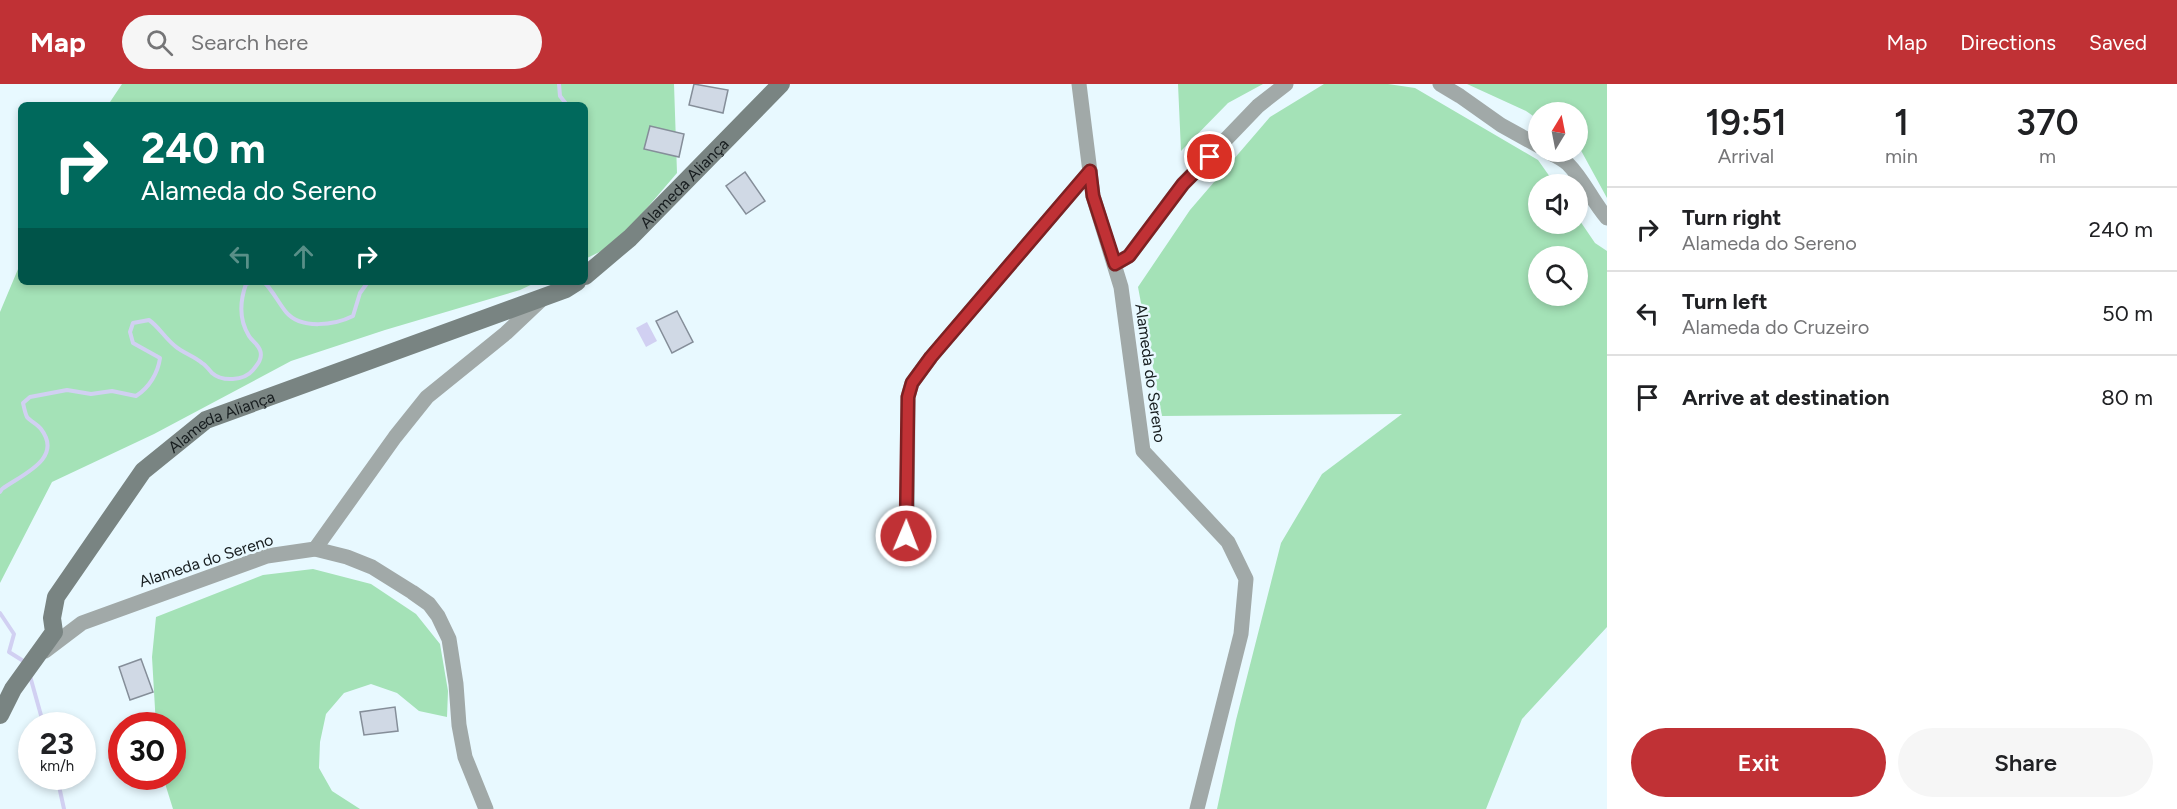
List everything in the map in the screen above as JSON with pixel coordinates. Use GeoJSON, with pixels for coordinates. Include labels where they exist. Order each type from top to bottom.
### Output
{"type":"FeatureCollection","features":[{"type":"Feature","properties":{"kind":"street","name":"Alameda Aliança"},"geometry":{"type":"LineString","coordinates":[[588,273],[630,238],[781,84]]}},
{"type":"Feature","properties":{"kind":"street","name":"Alameda do Sereno"},"geometry":{"type":"LineString","coordinates":[[1078,84],[1093,196],[1122,287],[1143,451],[1228,542],[1246,579],[1241,634],[1197,809]]}},
{"type":"Feature","properties":{"kind":"street"},"geometry":{"type":"LineString","coordinates":[[1115,264],[1129,256],[1183,184],[1258,105],[1286,84]]}},
{"type":"Feature","properties":{"kind":"street"},"geometry":{"type":"LineString","coordinates":[[1440,84],[1500,125],[1528,140]]}},
{"type":"Feature","properties":{"kind":"street"},"geometry":{"type":"LineString","coordinates":[[1565,162],[1584,185],[1595,205],[1607,218]]}},
{"type":"Feature","properties":{"kind":"street"},"geometry":{"type":"LineString","coordinates":[[906,536],[908,397],[912,383],[931,357],[1090,171]]}},
{"type":"Feature","properties":{"kind":"street","name":"Alameda Aliança"},"geometry":{"type":"LineString","coordinates":[[5,700],[54,632],[52,618],[56,597],[143,471],[206,420],[572,285]]}},
{"type":"Feature","properties":{"kind":"street"},"geometry":{"type":"LineString","coordinates":[[315,549],[395,437],[427,397],[506,333],[544,297]]}},
{"type":"Feature","properties":{"kind":"street","name":"Alameda do Sereno"},"geometry":{"type":"LineString","coordinates":[[32,661],[82,622],[267,556],[315,549],[347,557],[372,567],[429,604],[438,616],[449,639],[465,757],[486,809]]}},
{"type":"Feature","properties":{"kind":"green space"},"geometry":{"type":"Polygon","coordinates":[[[122,84],[674,84],[677,173],[616,244],[588,258],[588,102],[110,102],[122,84]]]}},
{"type":"Feature","properties":{"kind":"green space"},"geometry":{"type":"Polygon","coordinates":[[[1178,84],[1263,84],[1228,103],[1181,151],[1178,84]]]}},
{"type":"Feature","properties":{"kind":"green space"},"geometry":{"type":"Polygon","coordinates":[[[1324,84],[1388,84],[1415,88],[1528,154],[1528,162],[1539,162],[1548,174],[1528,174],[1528,234],[1588,233],[1595,243],[1607,251],[1607,627],[1522,719],[1486,809],[1217,809],[1236,720],[1281,543],[1322,474],[1402,414],[1162,416],[1138,287],[1190,210],[1270,117],[1324,84]]]}},
{"type":"Feature","properties":{"kind":"green space"},"geometry":{"type":"Polygon","coordinates":[[[1467,84],[1607,84],[1607,198],[1587,162],[1588,102],[1528,102],[1528,112],[1467,84]]]}},
{"type":"Feature","properties":{"kind":"green space"},"geometry":{"type":"Polygon","coordinates":[[[18,269],[18,285],[531,285],[291,361],[154,434],[52,482],[0,583],[0,312],[18,269]]]}},
{"type":"Feature","properties":{"kind":"green space"},"geometry":{"type":"Polygon","coordinates":[[[313,569],[371,584],[416,614],[440,644],[448,691],[447,717],[419,711],[397,693],[371,684],[344,693],[326,714],[320,742],[319,768],[332,791],[360,809],[173,809],[167,790],[186,790],[186,712],[155,712],[152,657],[156,617],[263,575],[313,569]]]}},
{"type":"Feature","properties":{"kind":"water"},"geometry":{"type":"Polygon","coordinates":[[[647,322],[657,341],[646,347],[636,328],[647,322]]]}},
{"type":"Feature","properties":{"kind":"building"},"geometry":{"type":"Polygon","coordinates":[[[694,84],[728,90],[723,113],[689,105],[694,84]]]}},
{"type":"Feature","properties":{"kind":"building"},"geometry":{"type":"Polygon","coordinates":[[[650,126],[684,134],[679,157],[644,149],[650,126]]]}},
{"type":"Feature","properties":{"kind":"building"},"geometry":{"type":"Polygon","coordinates":[[[745,172],[765,201],[746,214],[726,186],[745,172]]]}},
{"type":"Feature","properties":{"kind":"building"},"geometry":{"type":"Polygon","coordinates":[[[677,311],[693,342],[672,353],[656,321],[677,311]]]}},
{"type":"Feature","properties":{"kind":"building"},"geometry":{"type":"Polygon","coordinates":[[[141,659],[153,692],[130,700],[119,667],[141,659]]]}},
{"type":"Feature","properties":{"kind":"building"},"geometry":{"type":"Polygon","coordinates":[[[395,707],[398,731],[364,735],[360,712],[395,707]]]}},
{"type":"Feature","properties":{"kind":"waterway"},"geometry":{"type":"LineString","coordinates":[[559,84],[560,96],[565,102]]}},
{"type":"Feature","properties":{"kind":"waterway"},"geometry":{"type":"LineString","coordinates":[[0,492],[37,465],[47,449],[47,440],[41,429],[26,414],[23,403],[30,397],[67,390],[91,394],[112,391],[136,396],[149,384],[160,358],[133,343],[130,332],[133,323],[149,320],[175,346],[205,365],[216,376],[233,379],[249,374],[258,363],[261,353],[243,324],[242,304],[246,285]]}},
{"type":"Feature","properties":{"kind":"waterway"},"geometry":{"type":"LineString","coordinates":[[267,285],[292,318],[309,324],[337,322],[353,316],[360,293],[366,285]]}},
{"type":"Feature","properties":{"kind":"waterway"},"geometry":{"type":"LineString","coordinates":[[0,613],[14,634],[9,652],[25,662]]}},
{"type":"Feature","properties":{"kind":"waterway"},"geometry":{"type":"LineString","coordinates":[[30,676],[40,712]]}},
{"type":"Feature","properties":{"kind":"waterway"},"geometry":{"type":"LineString","coordinates":[[60,790],[64,809]]}},
{"type":"Feature","properties":{"kind":"route"},"geometry":{"type":"LineString","coordinates":[[906,536],[908,397],[912,383],[931,357],[1090,171],[1093,196],[1115,264],[1129,256],[1183,184],[1210,157]]}}]}
